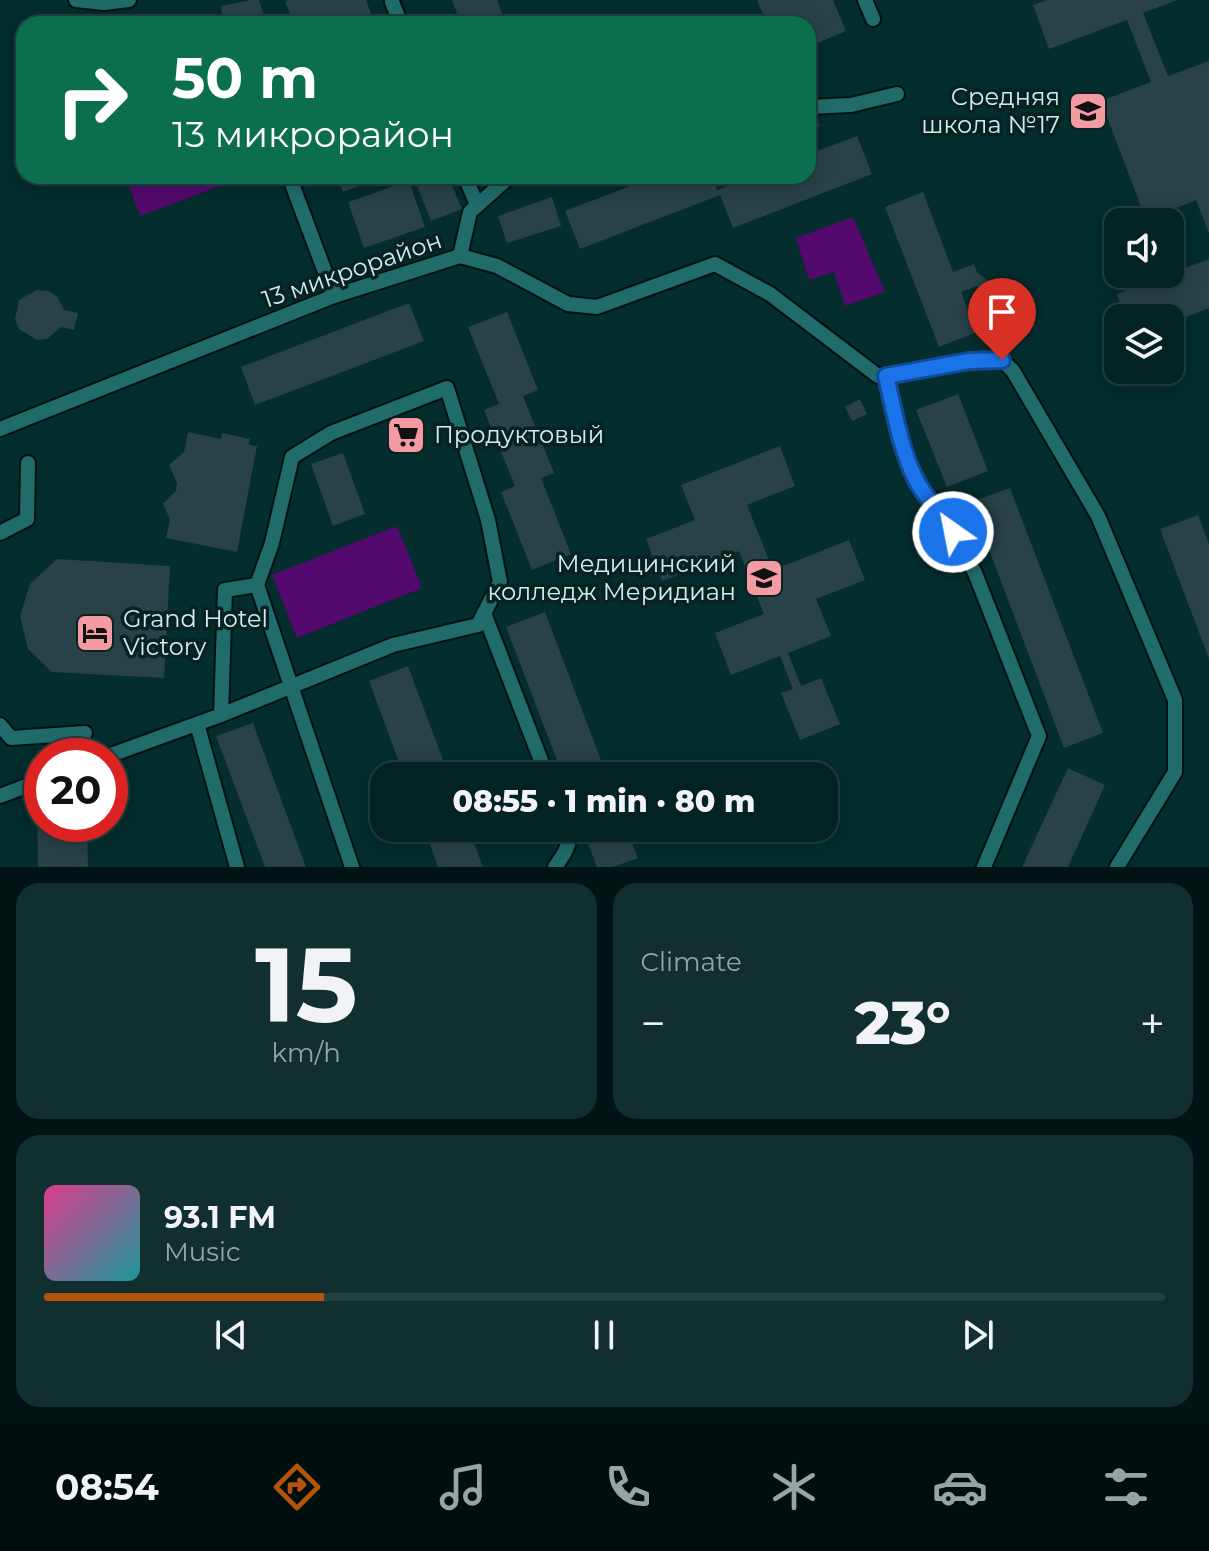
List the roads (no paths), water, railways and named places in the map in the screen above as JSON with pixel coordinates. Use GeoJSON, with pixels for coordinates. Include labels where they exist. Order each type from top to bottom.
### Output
{"type":"FeatureCollection","features":[{"type":"Feature","properties":{"kind":"lane"},"geometry":{"type":"LineString","coordinates":[[76,0],[104,3],[129,0]]}},
{"type":"Feature","properties":{"kind":"lane"},"geometry":{"type":"LineString","coordinates":[[865,0],[873,19]]}},
{"type":"Feature","properties":{"kind":"lane"},"geometry":{"type":"LineString","coordinates":[[816,107],[851,105],[897,94]]}},
{"type":"Feature","properties":{"kind":"lane"},"geometry":{"type":"LineString","coordinates":[[292,184],[334,296]]}},
{"type":"Feature","properties":{"kind":"lane"},"geometry":{"type":"LineString","coordinates":[[468,184],[477,205]]}},
{"type":"Feature","properties":{"kind":"lane"},"geometry":{"type":"LineString","coordinates":[[460,256],[470,212],[501,184]]}},
{"type":"Feature","properties":{"kind":"lane","name":"13 микрорайон"},"geometry":{"type":"LineString","coordinates":[[0,429],[334,296],[460,256],[497,266],[568,304],[597,307],[715,264],[770,294],[878,376],[886,376]]}},
{"type":"Feature","properties":{"kind":"lane"},"geometry":{"type":"LineString","coordinates":[[984,867],[1039,736],[975,573],[942,511],[917,482],[899,432],[886,376],[969,361],[1002,360],[1013,371],[1098,516],[1175,700],[1175,772],[1117,867]]}},
{"type":"Feature","properties":{"kind":"lane"},"geometry":{"type":"LineString","coordinates":[[128,749],[221,715],[288,685],[393,645],[478,625],[500,582],[488,520],[447,388],[331,433],[292,457],[272,543],[257,585],[288,685],[352,867]]}},
{"type":"Feature","properties":{"kind":"lane"},"geometry":{"type":"LineString","coordinates":[[0,533],[27,519],[28,463]]}},
{"type":"Feature","properties":{"kind":"lane"},"geometry":{"type":"LineString","coordinates":[[221,715],[225,590],[257,585]]}},
{"type":"Feature","properties":{"kind":"lane"},"geometry":{"type":"LineString","coordinates":[[484,613],[542,762]]}},
{"type":"Feature","properties":{"kind":"lane"},"geometry":{"type":"LineString","coordinates":[[197,724],[237,867]]}},
{"type":"Feature","properties":{"kind":"lane"},"geometry":{"type":"LineString","coordinates":[[0,725],[11,738],[85,733]]}},
{"type":"Feature","properties":{"kind":"lane"},"geometry":{"type":"LineString","coordinates":[[0,796],[24,787]]}},
{"type":"Feature","properties":{"kind":"lane"},"geometry":{"type":"LineString","coordinates":[[555,867],[564,855],[568,842]]}},
{"type":"Feature","properties":{"kind":"place","name":"Средняя школа №17"},"geometry":{"type":"Point","coordinates":[1088,111]}},
{"type":"Feature","properties":{"kind":"place","name":"Продуктовый"},"geometry":{"type":"Point","coordinates":[406,435]}},
{"type":"Feature","properties":{"kind":"place","name":"Медицинский колледж Меридиан"},"geometry":{"type":"Point","coordinates":[764,578]}},
{"type":"Feature","properties":{"kind":"place","name":"Grand Hotel Victory"},"geometry":{"type":"Point","coordinates":[95,633]}}]}
